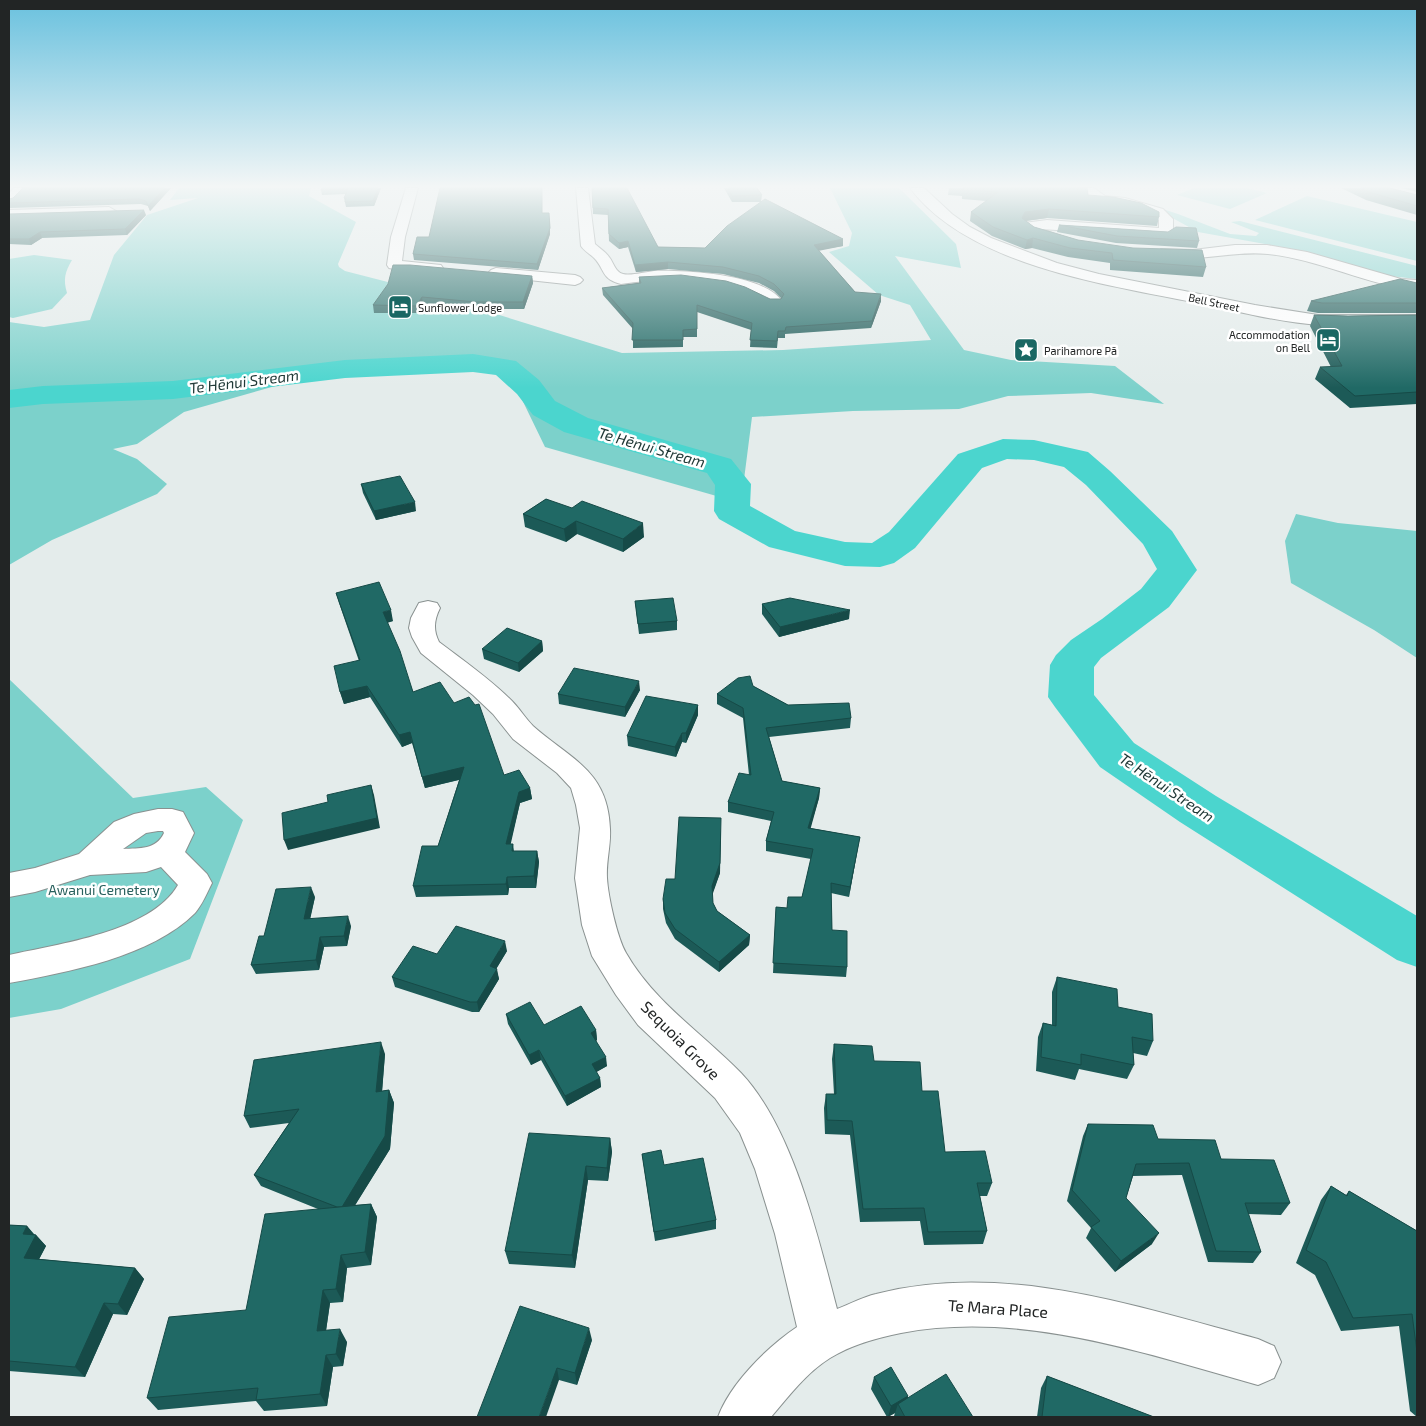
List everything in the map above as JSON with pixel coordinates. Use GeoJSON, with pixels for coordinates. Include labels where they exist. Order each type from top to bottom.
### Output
{"type":"FeatureCollection","features":[{"type":"Feature","properties":{"kind":"street"},"geometry":{"type":"LineString","coordinates":[[395,255],[394,265],[447,269]]}},
{"type":"Feature","properties":{"kind":"street"},"geometry":{"type":"LineString","coordinates":[[599,255],[603,258],[609,271],[620,279],[643,275],[669,275],[736,282],[753,288],[774,301]]}},
{"type":"Feature","properties":{"kind":"street","name":"Bell Street"},"geometry":{"type":"LineString","coordinates":[[1018,255],[1080,273],[1255,310],[1318,320],[1417,320]]}},
{"type":"Feature","properties":{"kind":"street"},"geometry":{"type":"LineString","coordinates":[[1299,255],[1400,283],[1417,285]]}},
{"type":"Feature","properties":{"kind":"street"},"geometry":{"type":"LineString","coordinates":[[484,272],[575,280]]}},
{"type":"Feature","properties":{"kind":"street","name":"Sequoia Grove"},"geometry":{"type":"LineString","coordinates":[[428,608],[424,615],[421,629],[424,639],[430,647],[496,701],[523,732],[567,766],[584,784],[591,805],[595,828],[591,878],[599,925],[609,956],[650,1014],[728,1086],[754,1121],[775,1169],[796,1234],[822,1337]]}},
{"type":"Feature","properties":{"kind":"street"},"geometry":{"type":"LineString","coordinates":[[9,885],[35,880],[90,864],[122,832],[143,821],[158,819],[172,820],[179,833],[167,853],[196,883],[184,902],[151,928],[109,944],[9,969]]}},
{"type":"Feature","properties":{"kind":"street","name":"Te Mara Place"},"geometry":{"type":"LineString","coordinates":[[742,1417],[789,1361],[822,1337],[865,1319],[912,1307],[966,1303],[1014,1306],[1088,1317],[1258,1362]]}},
{"type":"Feature","properties":{"kind":"green space"},"geometry":{"type":"Polygon","coordinates":[[[34,255],[72,260],[65,276],[67,293],[52,309],[13,318],[9,317],[9,259],[34,255]]]}},
{"type":"Feature","properties":{"kind":"green space"},"geometry":{"type":"Polygon","coordinates":[[[114,255],[342,255],[338,264],[345,271],[415,289],[622,353],[783,350],[931,340],[910,305],[879,295],[832,255],[958,255],[961,268],[895,256],[964,350],[1011,360],[1115,366],[1164,404],[1091,393],[1008,396],[959,409],[853,411],[752,417],[741,503],[545,447],[513,381],[496,371],[446,368],[293,381],[184,412],[137,444],[113,449],[137,459],[167,484],[157,494],[52,540],[9,565],[9,322],[44,327],[90,320],[114,255]]]}},
{"type":"Feature","properties":{"kind":"green space"},"geometry":{"type":"Polygon","coordinates":[[[1316,255],[1372,255],[1417,266],[1417,279],[1390,276],[1316,255]]]}},
{"type":"Feature","properties":{"kind":"green space"},"geometry":{"type":"Polygon","coordinates":[[[1392,255],[1417,255],[1417,261],[1392,255]]]}},
{"type":"Feature","properties":{"kind":"green space"},"geometry":{"type":"Polygon","coordinates":[[[1296,514],[1338,523],[1417,531],[1417,658],[1374,630],[1291,583],[1285,541],[1296,514]]]}},
{"type":"Feature","properties":{"kind":"green space","name":"Awanui Cemetery"},"geometry":{"type":"Polygon","coordinates":[[[9,679],[133,798],[206,787],[243,820],[190,959],[61,1009],[9,1018],[9,679]]]}},
{"type":"Feature","properties":{"kind":"building"},"geometry":{"type":"Polygon","coordinates":[[[420,255],[540,255],[537,264],[420,255]]]}},
{"type":"Feature","properties":{"kind":"building"},"geometry":{"type":"Polygon","coordinates":[[[632,255],[822,255],[855,292],[881,294],[872,321],[786,327],[785,331],[778,331],[777,341],[750,340],[752,323],[697,305],[697,329],[683,330],[683,340],[632,340],[633,323],[602,288],[641,283],[639,277],[681,275],[726,281],[745,287],[770,299],[781,299],[784,294],[774,284],[759,276],[723,267],[668,262],[635,265],[632,255]]]}},
{"type":"Feature","properties":{"kind":"building"},"geometry":{"type":"Polygon","coordinates":[[[1112,255],[1203,255],[1206,267],[1113,260],[1112,255]]]}},
{"type":"Feature","properties":{"kind":"building"},"geometry":{"type":"Polygon","coordinates":[[[393,265],[532,276],[523,302],[476,302],[422,297],[416,306],[373,305],[388,284],[393,265]]]}},
{"type":"Feature","properties":{"kind":"building"},"geometry":{"type":"Polygon","coordinates":[[[1400,279],[1417,283],[1417,303],[1322,303],[1311,301],[1400,279]]]}},
{"type":"Feature","properties":{"kind":"building"},"geometry":{"type":"Polygon","coordinates":[[[1314,315],[1417,315],[1417,392],[1355,396],[1320,367],[1342,366],[1314,315]]]}},
{"type":"Feature","properties":{"kind":"building"},"geometry":{"type":"Polygon","coordinates":[[[400,476],[415,502],[374,511],[361,484],[400,476]]]}},
{"type":"Feature","properties":{"kind":"building"},"geometry":{"type":"Polygon","coordinates":[[[546,499],[572,508],[582,501],[643,523],[623,539],[576,521],[564,529],[523,514],[546,499]]]}},
{"type":"Feature","properties":{"kind":"building"},"geometry":{"type":"Polygon","coordinates":[[[379,582],[391,610],[383,612],[400,651],[413,692],[440,682],[454,703],[469,697],[475,705],[479,704],[504,775],[519,770],[530,788],[519,792],[506,844],[513,844],[512,851],[537,851],[534,876],[507,877],[506,884],[413,886],[422,846],[438,846],[464,767],[422,777],[410,732],[399,735],[367,686],[340,692],[334,666],[360,660],[336,593],[379,582]]]}},
{"type":"Feature","properties":{"kind":"building"},"geometry":{"type":"Polygon","coordinates":[[[673,598],[677,621],[638,624],[635,601],[673,598]]]}},
{"type":"Feature","properties":{"kind":"building"},"geometry":{"type":"Polygon","coordinates":[[[790,598],[850,610],[780,627],[762,604],[790,598]]]}},
{"type":"Feature","properties":{"kind":"building"},"geometry":{"type":"Polygon","coordinates":[[[507,628],[542,641],[518,663],[482,649],[507,628]]]}},
{"type":"Feature","properties":{"kind":"building"},"geometry":{"type":"Polygon","coordinates":[[[574,668],[639,681],[625,707],[558,694],[574,668]]]}},
{"type":"Feature","properties":{"kind":"building"},"geometry":{"type":"Polygon","coordinates":[[[750,676],[753,686],[788,705],[849,703],[851,718],[766,728],[782,781],[820,788],[808,828],[860,837],[850,887],[831,883],[832,930],[847,931],[847,967],[773,963],[776,907],[787,908],[788,897],[802,897],[813,849],[766,841],[774,812],[728,802],[739,773],[751,775],[743,708],[717,694],[738,678],[750,676]]]}},
{"type":"Feature","properties":{"kind":"building"},"geometry":{"type":"Polygon","coordinates":[[[646,696],[698,705],[686,733],[682,733],[675,747],[627,736],[646,696]]]}},
{"type":"Feature","properties":{"kind":"building"},"geometry":{"type":"Polygon","coordinates":[[[371,785],[377,818],[284,840],[282,813],[328,802],[327,795],[371,785]]]}},
{"type":"Feature","properties":{"kind":"building"},"geometry":{"type":"Polygon","coordinates":[[[679,817],[721,818],[720,863],[712,886],[713,903],[717,911],[750,935],[719,962],[675,929],[665,913],[663,899],[666,879],[675,879],[679,817]]]}},
{"type":"Feature","properties":{"kind":"building"},"geometry":{"type":"Polygon","coordinates":[[[311,887],[304,919],[348,916],[344,936],[320,937],[316,960],[251,965],[259,936],[264,936],[276,889],[311,887]]]}},
{"type":"Feature","properties":{"kind":"building"},"geometry":{"type":"Polygon","coordinates":[[[456,926],[505,941],[490,966],[497,969],[477,1002],[470,1002],[392,977],[413,946],[437,954],[456,926]]]}},
{"type":"Feature","properties":{"kind":"building"},"geometry":{"type":"Polygon","coordinates":[[[1057,977],[1117,989],[1118,1007],[1152,1014],[1153,1041],[1132,1037],[1134,1065],[1081,1054],[1081,1065],[1041,1057],[1043,1023],[1056,1026],[1057,977]]]}},
{"type":"Feature","properties":{"kind":"building"},"geometry":{"type":"Polygon","coordinates":[[[530,1002],[544,1025],[581,1006],[596,1030],[591,1033],[606,1057],[592,1064],[600,1078],[565,1096],[539,1050],[529,1055],[506,1014],[530,1002]]]}},
{"type":"Feature","properties":{"kind":"building"},"geometry":{"type":"Polygon","coordinates":[[[381,1042],[376,1092],[389,1090],[385,1136],[342,1207],[337,1207],[254,1175],[299,1109],[244,1116],[254,1060],[381,1042]]]}},
{"type":"Feature","properties":{"kind":"building"},"geometry":{"type":"Polygon","coordinates":[[[834,1044],[872,1046],[874,1061],[920,1062],[922,1091],[938,1091],[945,1152],[985,1151],[992,1183],[977,1183],[987,1231],[928,1232],[924,1208],[863,1209],[852,1121],[827,1120],[826,1094],[836,1094],[834,1044]]]}},
{"type":"Feature","properties":{"kind":"building"},"geometry":{"type":"Polygon","coordinates":[[[1088,1124],[1153,1125],[1158,1139],[1215,1140],[1221,1159],[1274,1160],[1290,1203],[1245,1203],[1261,1252],[1216,1251],[1189,1163],[1136,1164],[1126,1198],[1159,1233],[1121,1261],[1091,1227],[1100,1221],[1072,1190],[1088,1124]]]}},
{"type":"Feature","properties":{"kind":"building"},"geometry":{"type":"Polygon","coordinates":[[[529,1133],[610,1138],[607,1168],[586,1166],[572,1255],[505,1251],[529,1133]]]}},
{"type":"Feature","properties":{"kind":"building"},"geometry":{"type":"Polygon","coordinates":[[[661,1150],[664,1165],[703,1158],[716,1220],[654,1232],[642,1154],[661,1150]]]}},
{"type":"Feature","properties":{"kind":"building"},"geometry":{"type":"Polygon","coordinates":[[[1331,1186],[1347,1196],[1349,1191],[1417,1231],[1417,1352],[1412,1314],[1353,1318],[1326,1262],[1306,1250],[1331,1186]]]}},
{"type":"Feature","properties":{"kind":"building"},"geometry":{"type":"Polygon","coordinates":[[[371,1204],[365,1252],[341,1255],[336,1289],[323,1290],[317,1331],[340,1329],[336,1354],[326,1355],[320,1394],[256,1400],[258,1388],[147,1398],[169,1317],[246,1310],[265,1214],[371,1204]]]}},
{"type":"Feature","properties":{"kind":"building"},"geometry":{"type":"Polygon","coordinates":[[[9,1225],[27,1226],[23,1234],[36,1235],[24,1258],[135,1268],[118,1304],[104,1303],[75,1367],[9,1361],[9,1225]]]}},
{"type":"Feature","properties":{"kind":"building"},"geometry":{"type":"Polygon","coordinates":[[[520,1306],[589,1328],[575,1373],[557,1368],[539,1417],[477,1417],[520,1306]]]}},
{"type":"Feature","properties":{"kind":"building"},"geometry":{"type":"Polygon","coordinates":[[[891,1367],[908,1396],[891,1406],[874,1377],[891,1367]]]}},
{"type":"Feature","properties":{"kind":"building"},"geometry":{"type":"Polygon","coordinates":[[[946,1374],[973,1417],[905,1417],[898,1404],[946,1374]]]}},
{"type":"Feature","properties":{"kind":"building"},"geometry":{"type":"Polygon","coordinates":[[[1047,1376],[1154,1417],[1042,1417],[1047,1376]]]}},
{"type":"Feature","properties":{"kind":"waterway","name":"Te Hēnui Stream"},"geometry":{"type":"LineString","coordinates":[[9,399],[43,395],[173,390],[345,369],[473,363],[505,367],[528,387],[544,408],[576,425],[719,466],[733,484],[732,511],[782,539],[845,554],[880,555],[902,540],[970,461],[1003,449],[1034,450],[1076,459],[1098,478],[1159,539],[1177,570],[1155,598],[1117,628],[1086,649],[1072,665],[1071,697],[1117,755],[1198,809],[1417,944]]}},
{"type":"Feature","properties":{"kind":"place","name":"Sunflower Lodge"},"geometry":{"type":"Point","coordinates":[400,307]}},
{"type":"Feature","properties":{"kind":"place","name":"Accommodation on Bell"},"geometry":{"type":"Point","coordinates":[1328,340]}},
{"type":"Feature","properties":{"kind":"place","name":"Parihamore Pā"},"geometry":{"type":"Point","coordinates":[1026,350]}}]}
